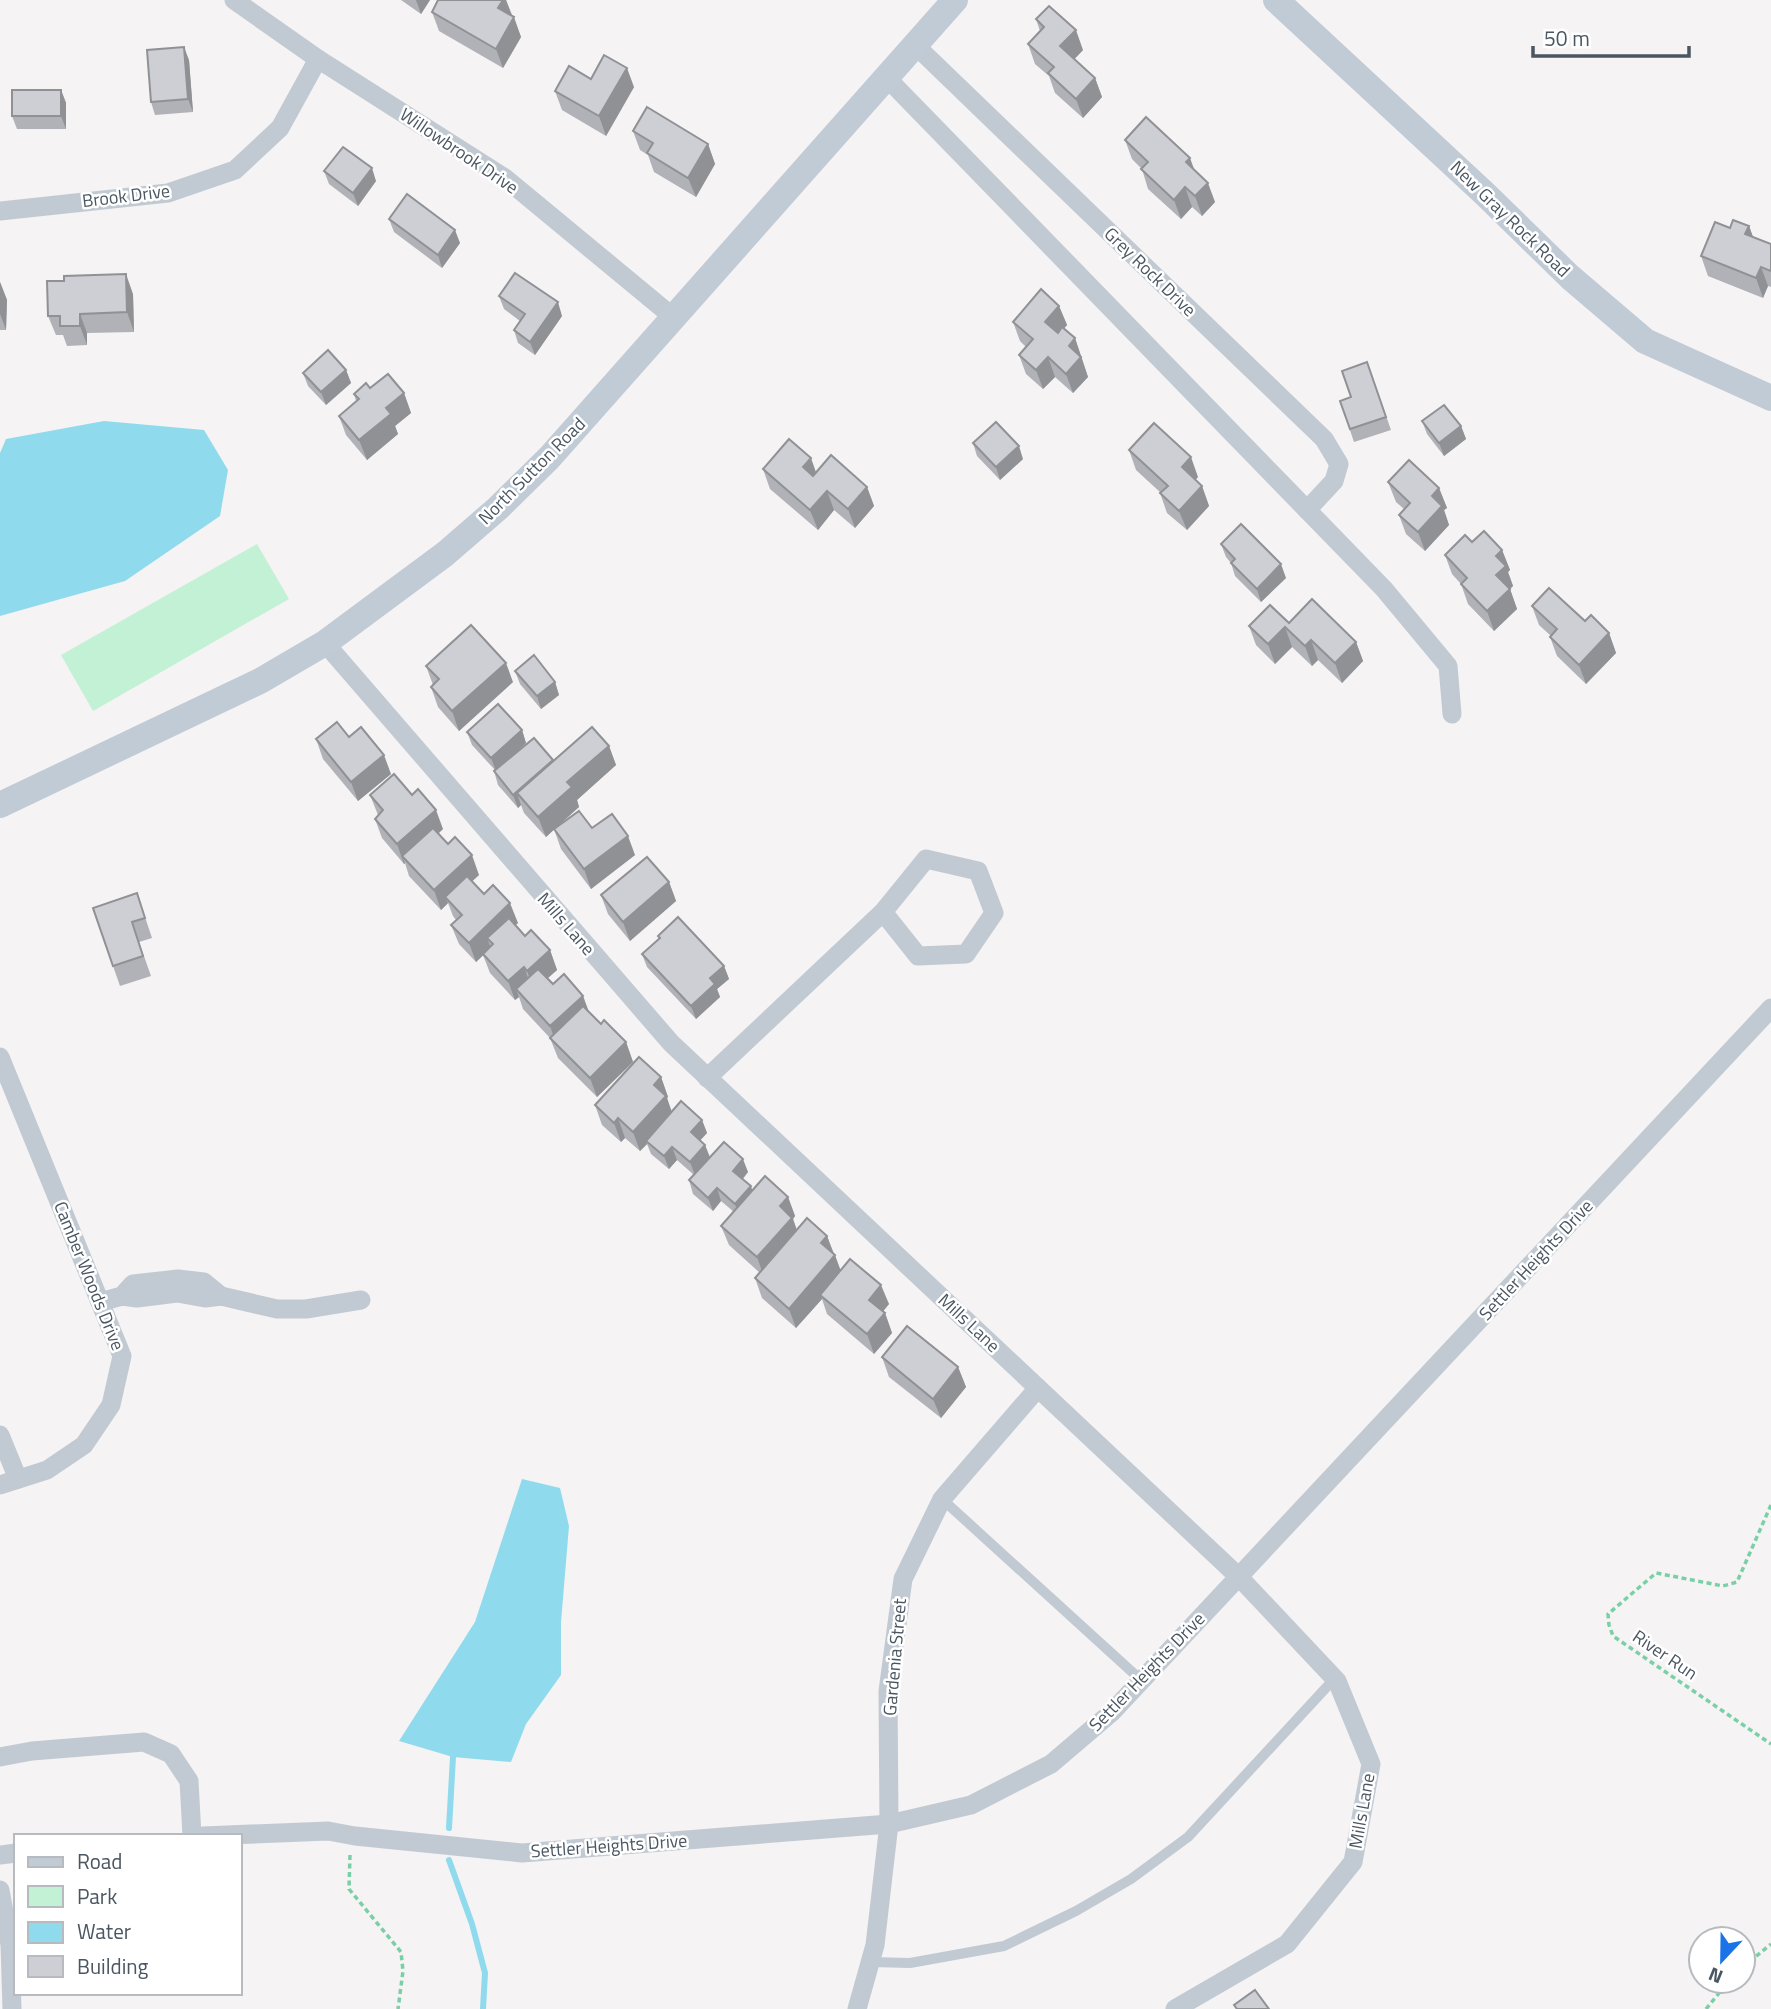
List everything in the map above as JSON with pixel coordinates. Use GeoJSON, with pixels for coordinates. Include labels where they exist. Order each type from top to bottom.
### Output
{"type":"FeatureCollection","features":[{"type":"Feature","properties":{"kind":"main road","name":"North Sutton Road"},"geometry":{"type":"LineString","coordinates":[[0,805],[260,681],[326,643],[445,554],[497,509],[549,458],[955,0]]}},
{"type":"Feature","properties":{"kind":"main road","name":"New Gray Rock Road"},"geometry":{"type":"LineString","coordinates":[[1276,0],[1485,194],[1570,277],[1645,341],[1771,398]]}},
{"type":"Feature","properties":{"kind":"street","name":"Willowbrook Drive"},"geometry":{"type":"LineString","coordinates":[[234,0],[318,59],[506,178],[673,317]]}},
{"type":"Feature","properties":{"kind":"street","name":"Grey Rock Drive"},"geometry":{"type":"LineString","coordinates":[[915,44],[1324,439],[1339,464],[1334,481],[1307,510]]}},
{"type":"Feature","properties":{"kind":"street","name":"Brook Drive"},"geometry":{"type":"LineString","coordinates":[[0,211],[168,193],[235,170],[280,128],[318,59]]}},
{"type":"Feature","properties":{"kind":"street"},"geometry":{"type":"LineString","coordinates":[[885,76],[1384,589],[1448,666],[1452,714]]}},
{"type":"Feature","properties":{"kind":"street","name":"Mills Lane"},"geometry":{"type":"LineString","coordinates":[[326,643],[671,1043],[1239,1577],[1335,1678],[1371,1764],[1353,1862],[1287,1944],[1175,2009]]}},
{"type":"Feature","properties":{"kind":"street"},"geometry":{"type":"LineString","coordinates":[[707,1078],[883,912],[926,859],[978,872],[994,913],[966,954],[918,956],[883,912]]}},
{"type":"Feature","properties":{"kind":"street","name":"Settler Heights Drive"},"geometry":{"type":"LineString","coordinates":[[242,1834],[328,1831],[522,1853],[889,1824],[971,1805],[1051,1765],[1112,1712],[1142,1681],[1771,1008]]}},
{"type":"Feature","properties":{"kind":"street","name":"Camber Woods Drive"},"geometry":{"type":"LineString","coordinates":[[0,1057],[122,1356],[111,1405],[84,1445],[47,1470],[9,1482]]}},
{"type":"Feature","properties":{"kind":"street"},"geometry":{"type":"LineString","coordinates":[[100,1302],[122,1296],[137,1298],[177,1286],[205,1298],[221,1296],[276,1309],[306,1309],[361,1300]]}},
{"type":"Feature","properties":{"kind":"street","name":"Gardenia Street"},"geometry":{"type":"LineString","coordinates":[[858,2009],[875,1945],[889,1824],[888,1691],[903,1579],[942,1499],[1038,1388]]}},
{"type":"Feature","properties":{"kind":"street"},"geometry":{"type":"LineString","coordinates":[[0,1435],[9,1482]]}},
{"type":"Feature","properties":{"kind":"street"},"geometry":{"type":"LineString","coordinates":[[0,1757],[32,1751],[144,1742],[170,1754],[189,1781],[192,1834]]}},
{"type":"Feature","properties":{"kind":"street"},"geometry":{"type":"LineString","coordinates":[[0,1890],[10,1945],[12,2009]]}},
{"type":"Feature","properties":{"kind":"lane"},"geometry":{"type":"LineString","coordinates":[[942,1499],[1142,1681]]}},
{"type":"Feature","properties":{"kind":"lane"},"geometry":{"type":"LineString","coordinates":[[871,1962],[910,1963],[1004,1946],[1076,1911],[1131,1879],[1188,1837],[1335,1678]]}},
{"type":"Feature","properties":{"kind":"path","name":"River Run"},"geometry":{"type":"LineString","coordinates":[[1771,1505],[1737,1582],[1723,1586],[1656,1573],[1608,1614],[1613,1636],[1771,1744]]}},
{"type":"Feature","properties":{"kind":"path"},"geometry":{"type":"LineString","coordinates":[[355,1836],[348,1869],[349,1889],[401,1952],[403,1971],[398,2009]]}},
{"type":"Feature","properties":{"kind":"path"},"geometry":{"type":"LineString","coordinates":[[1757,1956],[1771,1944]]}},
{"type":"Feature","properties":{"kind":"path"},"geometry":{"type":"LineString","coordinates":[[1706,2009],[1718,1995]]}},
{"type":"Feature","properties":{"kind":"green space"},"geometry":{"type":"Polygon","coordinates":[[[257,544],[289,599],[93,711],[61,655],[257,544]]]}},
{"type":"Feature","properties":{"kind":"water"},"geometry":{"type":"Polygon","coordinates":[[[104,421],[204,430],[228,470],[220,516],[125,581],[0,616],[0,453],[6,439],[104,421]]]}},
{"type":"Feature","properties":{"kind":"water"},"geometry":{"type":"Polygon","coordinates":[[[522,1479],[560,1488],[569,1526],[561,1622],[561,1675],[526,1724],[511,1762],[453,1757],[399,1741],[475,1622],[522,1479]]]}},
{"type":"Feature","properties":{"kind":"building"},"geometry":{"type":"Polygon","coordinates":[[[438,0],[503,0],[498,8],[514,17],[496,49],[432,12],[438,0]]]}},
{"type":"Feature","properties":{"kind":"building"},"geometry":{"type":"Polygon","coordinates":[[[1049,6],[1076,30],[1060,46],[1095,78],[1076,99],[1048,73],[1054,67],[1028,44],[1044,27],[1036,19],[1049,6]]]}},
{"type":"Feature","properties":{"kind":"building"},"geometry":{"type":"Polygon","coordinates":[[[184,47],[188,99],[151,102],[147,50],[184,47]]]}},
{"type":"Feature","properties":{"kind":"building"},"geometry":{"type":"Polygon","coordinates":[[[604,55],[627,68],[599,116],[555,91],[569,66],[591,79],[604,55]]]}},
{"type":"Feature","properties":{"kind":"building"},"geometry":{"type":"Polygon","coordinates":[[[12,90],[61,90],[61,116],[12,116],[12,90]]]}},
{"type":"Feature","properties":{"kind":"building"},"geometry":{"type":"Polygon","coordinates":[[[647,107],[708,144],[688,178],[647,153],[653,143],[633,131],[647,107]]]}},
{"type":"Feature","properties":{"kind":"building"},"geometry":{"type":"Polygon","coordinates":[[[1146,117],[1190,158],[1186,162],[1208,183],[1195,196],[1185,187],[1174,200],[1141,169],[1148,162],[1125,140],[1146,117]]]}},
{"type":"Feature","properties":{"kind":"building"},"geometry":{"type":"Polygon","coordinates":[[[343,147],[372,168],[353,193],[324,171],[343,147]]]}},
{"type":"Feature","properties":{"kind":"building"},"geometry":{"type":"Polygon","coordinates":[[[407,194],[455,230],[438,255],[389,219],[407,194]]]}},
{"type":"Feature","properties":{"kind":"building"},"geometry":{"type":"Polygon","coordinates":[[[1733,220],[1749,226],[1745,234],[1771,244],[1771,271],[1761,267],[1756,278],[1701,256],[1715,222],[1730,228],[1733,220]]]}},
{"type":"Feature","properties":{"kind":"building"},"geometry":{"type":"Polygon","coordinates":[[[515,273],[558,302],[530,342],[514,330],[525,314],[499,296],[515,273]]]}},
{"type":"Feature","properties":{"kind":"building"},"geometry":{"type":"Polygon","coordinates":[[[126,274],[127,312],[80,314],[80,326],[60,326],[60,316],[48,316],[47,281],[64,281],[64,276],[126,274]]]}},
{"type":"Feature","properties":{"kind":"building"},"geometry":{"type":"Polygon","coordinates":[[[1041,289],[1059,306],[1045,322],[1058,333],[1062,327],[1075,338],[1069,346],[1081,357],[1066,374],[1048,357],[1036,370],[1019,355],[1033,339],[1013,322],[1041,289]]]}},
{"type":"Feature","properties":{"kind":"building"},"geometry":{"type":"Polygon","coordinates":[[[328,350],[346,370],[321,392],[303,373],[328,350]]]}},
{"type":"Feature","properties":{"kind":"building"},"geometry":{"type":"Polygon","coordinates":[[[1367,362],[1386,417],[1350,429],[1340,401],[1351,397],[1342,371],[1367,362]]]}},
{"type":"Feature","properties":{"kind":"building"},"geometry":{"type":"Polygon","coordinates":[[[388,374],[404,393],[386,408],[391,414],[359,440],[339,416],[359,399],[354,394],[366,383],[370,388],[388,374]]]}},
{"type":"Feature","properties":{"kind":"building"},"geometry":{"type":"Polygon","coordinates":[[[1444,405],[1461,426],[1439,443],[1422,421],[1444,405]]]}},
{"type":"Feature","properties":{"kind":"building"},"geometry":{"type":"Polygon","coordinates":[[[996,422],[1019,446],[996,467],[973,443],[996,422]]]}},
{"type":"Feature","properties":{"kind":"building"},"geometry":{"type":"Polygon","coordinates":[[[1154,423],[1191,457],[1182,467],[1202,486],[1179,511],[1160,493],[1168,486],[1129,450],[1154,423]]]}},
{"type":"Feature","properties":{"kind":"building"},"geometry":{"type":"Polygon","coordinates":[[[789,439],[811,458],[803,467],[813,476],[831,455],[867,487],[848,509],[827,491],[810,510],[763,469],[789,439]]]}},
{"type":"Feature","properties":{"kind":"building"},"geometry":{"type":"Polygon","coordinates":[[[1409,460],[1439,488],[1432,496],[1442,506],[1418,532],[1399,515],[1410,503],[1388,482],[1409,460]]]}},
{"type":"Feature","properties":{"kind":"building"},"geometry":{"type":"Polygon","coordinates":[[[1241,524],[1281,564],[1257,589],[1231,563],[1235,559],[1221,544],[1241,524]]]}},
{"type":"Feature","properties":{"kind":"building"},"geometry":{"type":"Polygon","coordinates":[[[1484,531],[1502,550],[1496,556],[1506,566],[1496,575],[1510,589],[1487,611],[1461,584],[1467,578],[1445,555],[1465,535],[1472,542],[1484,531]]]}},
{"type":"Feature","properties":{"kind":"building"},"geometry":{"type":"Polygon","coordinates":[[[1549,588],[1585,621],[1591,615],[1609,633],[1579,665],[1550,637],[1557,629],[1532,606],[1549,588]]]}},
{"type":"Feature","properties":{"kind":"building"},"geometry":{"type":"Polygon","coordinates":[[[1312,599],[1356,642],[1335,663],[1311,640],[1305,646],[1285,627],[1268,644],[1249,626],[1270,605],[1289,623],[1312,599]]]}},
{"type":"Feature","properties":{"kind":"building"},"geometry":{"type":"Polygon","coordinates":[[[471,625],[506,663],[452,711],[431,687],[439,679],[426,666],[471,625]]]}},
{"type":"Feature","properties":{"kind":"building"},"geometry":{"type":"Polygon","coordinates":[[[534,655],[555,682],[537,696],[515,671],[534,655]]]}},
{"type":"Feature","properties":{"kind":"building"},"geometry":{"type":"Polygon","coordinates":[[[498,704],[522,730],[491,758],[467,732],[498,704]]]}},
{"type":"Feature","properties":{"kind":"building"},"geometry":{"type":"Polygon","coordinates":[[[337,722],[349,737],[361,727],[384,755],[351,782],[316,739],[337,722]]]}},
{"type":"Feature","properties":{"kind":"building"},"geometry":{"type":"Polygon","coordinates":[[[592,727],[609,746],[567,782],[572,787],[538,817],[517,793],[592,727]]]}},
{"type":"Feature","properties":{"kind":"building"},"geometry":{"type":"Polygon","coordinates":[[[534,738],[553,760],[513,795],[494,771],[534,738]]]}},
{"type":"Feature","properties":{"kind":"building"},"geometry":{"type":"Polygon","coordinates":[[[394,774],[412,795],[418,789],[436,810],[397,844],[375,819],[383,810],[370,795],[394,774]]]}},
{"type":"Feature","properties":{"kind":"building"},"geometry":{"type":"Polygon","coordinates":[[[579,811],[592,828],[612,814],[628,836],[584,869],[554,829],[579,811]]]}},
{"type":"Feature","properties":{"kind":"building"},"geometry":{"type":"Polygon","coordinates":[[[433,828],[448,844],[455,837],[472,855],[434,890],[402,856],[433,828]]]}},
{"type":"Feature","properties":{"kind":"building"},"geometry":{"type":"Polygon","coordinates":[[[647,857],[669,882],[623,922],[601,895],[647,857]]]}},
{"type":"Feature","properties":{"kind":"building"},"geometry":{"type":"Polygon","coordinates":[[[467,876],[484,894],[493,885],[510,903],[469,943],[451,925],[462,915],[445,897],[467,876]]]}},
{"type":"Feature","properties":{"kind":"building"},"geometry":{"type":"Polygon","coordinates":[[[137,893],[145,918],[132,922],[143,956],[113,966],[93,908],[137,893]]]}},
{"type":"Feature","properties":{"kind":"building"},"geometry":{"type":"Polygon","coordinates":[[[678,917],[724,966],[710,978],[715,984],[691,1006],[642,954],[678,917]]]}},
{"type":"Feature","properties":{"kind":"building"},"geometry":{"type":"Polygon","coordinates":[[[509,918],[525,936],[531,930],[550,950],[527,971],[524,967],[508,981],[483,954],[493,944],[487,938],[509,918]]]}},
{"type":"Feature","properties":{"kind":"building"},"geometry":{"type":"Polygon","coordinates":[[[538,969],[553,984],[564,974],[583,996],[550,1026],[516,989],[538,969]]]}},
{"type":"Feature","properties":{"kind":"building"},"geometry":{"type":"Polygon","coordinates":[[[583,1006],[601,1024],[604,1020],[626,1042],[590,1078],[550,1038],[583,1006]]]}},
{"type":"Feature","properties":{"kind":"building"},"geometry":{"type":"Polygon","coordinates":[[[639,1057],[661,1077],[654,1085],[666,1096],[633,1132],[618,1118],[614,1123],[595,1105],[639,1057]]]}},
{"type":"Feature","properties":{"kind":"building"},"geometry":{"type":"Polygon","coordinates":[[[681,1101],[702,1120],[691,1132],[705,1145],[690,1162],[672,1147],[664,1156],[646,1141],[681,1101]]]}},
{"type":"Feature","properties":{"kind":"building"},"geometry":{"type":"Polygon","coordinates":[[[724,1142],[743,1159],[733,1171],[751,1186],[735,1204],[717,1188],[708,1198],[689,1180],[724,1142]]]}},
{"type":"Feature","properties":{"kind":"building"},"geometry":{"type":"Polygon","coordinates":[[[765,1176],[788,1197],[780,1206],[792,1218],[757,1257],[721,1226],[765,1176]]]}},
{"type":"Feature","properties":{"kind":"building"},"geometry":{"type":"Polygon","coordinates":[[[807,1218],[827,1236],[821,1243],[835,1255],[789,1309],[755,1278],[807,1218]]]}},
{"type":"Feature","properties":{"kind":"building"},"geometry":{"type":"Polygon","coordinates":[[[850,1259],[881,1285],[869,1300],[885,1313],[867,1334],[820,1295],[850,1259]]]}},
{"type":"Feature","properties":{"kind":"building"},"geometry":{"type":"Polygon","coordinates":[[[907,1326],[958,1367],[933,1399],[882,1357],[907,1326]]]}},
{"type":"Feature","properties":{"kind":"building"},"geometry":{"type":"Polygon","coordinates":[[[1255,1990],[1269,2009],[1237,2009],[1234,2005],[1255,1990]]]}},
{"type":"Feature","properties":{"kind":"waterway"},"geometry":{"type":"LineString","coordinates":[[449,1828],[453,1757]]}},
{"type":"Feature","properties":{"kind":"waterway"},"geometry":{"type":"LineString","coordinates":[[449,1860],[472,1924],[485,1973],[483,2009]]}}]}
